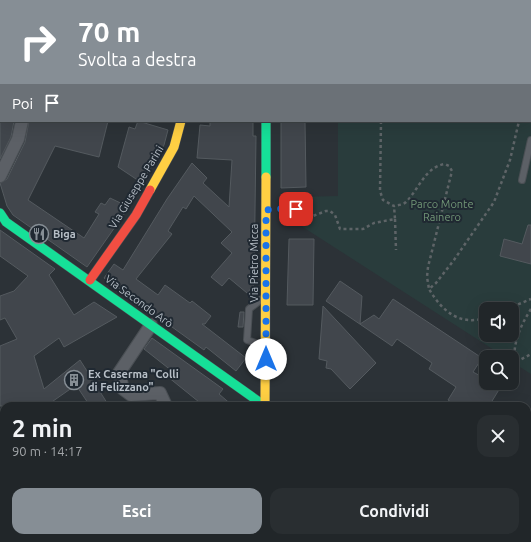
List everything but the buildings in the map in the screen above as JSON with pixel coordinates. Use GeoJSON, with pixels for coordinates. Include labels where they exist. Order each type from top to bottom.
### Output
{"type":"FeatureCollection","features":[{"type":"Feature","properties":{"kind":"street"},"geometry":{"type":"LineString","coordinates":[[0,176],[18,139],[22,122]]}},
{"type":"Feature","properties":{"kind":"street","name":"Via Giuseppe Parini"},"geometry":{"type":"LineString","coordinates":[[90,280],[136,215],[174,147],[181,122]]}},
{"type":"Feature","properties":{"kind":"street","name":"Via Pietro Micca"},"geometry":{"type":"LineString","coordinates":[[265,402],[266,122]]}},
{"type":"Feature","properties":{"kind":"street","name":"Via Secondo Arò"},"geometry":{"type":"LineString","coordinates":[[0,213],[6,222],[90,280],[259,402]]}},
{"type":"Feature","properties":{"kind":"street"},"geometry":{"type":"LineString","coordinates":[[151,325],[119,373],[123,389],[130,395],[160,392],[164,402]]}},
{"type":"Feature","properties":{"kind":"lane"},"geometry":{"type":"LineString","coordinates":[[522,180],[531,140]]}},
{"type":"Feature","properties":{"kind":"lane"},"geometry":{"type":"LineString","coordinates":[[266,295],[249,309],[247,340],[266,347]]}},
{"type":"Feature","properties":{"kind":"path"},"geometry":{"type":"LineString","coordinates":[[381,122],[380,191],[384,200],[394,206],[405,203],[425,176],[436,166],[445,164],[450,166],[452,171],[428,267],[427,277],[429,289],[436,301],[459,318],[469,322],[479,320]]}},
{"type":"Feature","properties":{"kind":"path"},"geometry":{"type":"LineString","coordinates":[[429,289],[436,283],[454,260],[494,202],[510,160],[519,122]]}},
{"type":"Feature","properties":{"kind":"path"},"geometry":{"type":"LineString","coordinates":[[394,206],[396,250]]}},
{"type":"Feature","properties":{"kind":"path"},"geometry":{"type":"LineString","coordinates":[[266,210],[289,208],[313,216],[330,211],[335,215],[340,229],[346,230],[363,229],[374,223],[395,219]]}},
{"type":"Feature","properties":{"kind":"path"},"geometry":{"type":"LineString","coordinates":[[519,304],[531,298]]}},
{"type":"Feature","properties":{"kind":"path"},"geometry":{"type":"LineString","coordinates":[[531,309],[521,326],[514,343],[514,357],[520,360],[531,354]]}},
{"type":"Feature","properties":{"kind":"green space","name":"Parco Monte Rainero"},"geometry":{"type":"Polygon","coordinates":[[[338,122],[531,122],[531,374],[519,366],[519,350],[494,350],[482,342],[519,342],[519,302],[479,302],[479,340],[295,222],[297,197],[338,196],[338,122]]]}},
{"type":"Feature","properties":{"kind":"traffic: fast"},"geometry":{"type":"LineString","coordinates":[[266,122],[266,177]]}},
{"type":"Feature","properties":{"kind":"traffic: fast"},"geometry":{"type":"LineString","coordinates":[[0,213],[6,222],[259,402]]}},
{"type":"Feature","properties":{"kind":"traffic: slow"},"geometry":{"type":"LineString","coordinates":[[150,190],[174,147],[181,122]]}},
{"type":"Feature","properties":{"kind":"traffic: slow"},"geometry":{"type":"LineString","coordinates":[[265,402],[266,177]]}},
{"type":"Feature","properties":{"kind":"traffic: jam"},"geometry":{"type":"LineString","coordinates":[[90,280],[136,215],[150,190]]}},
{"type":"Feature","properties":{"kind":"place","name":"Biga"},"geometry":{"type":"Point","coordinates":[39,234]}},
{"type":"Feature","properties":{"kind":"place","name":"Ex Caserma \"Colli di Felizzano\""},"geometry":{"type":"Point","coordinates":[74,380]}},
{"type":"Feature","properties":{"kind":"route"},"geometry":{"type":"LineString","coordinates":[[266,359],[266,210],[289,208],[296,209]]}}]}
